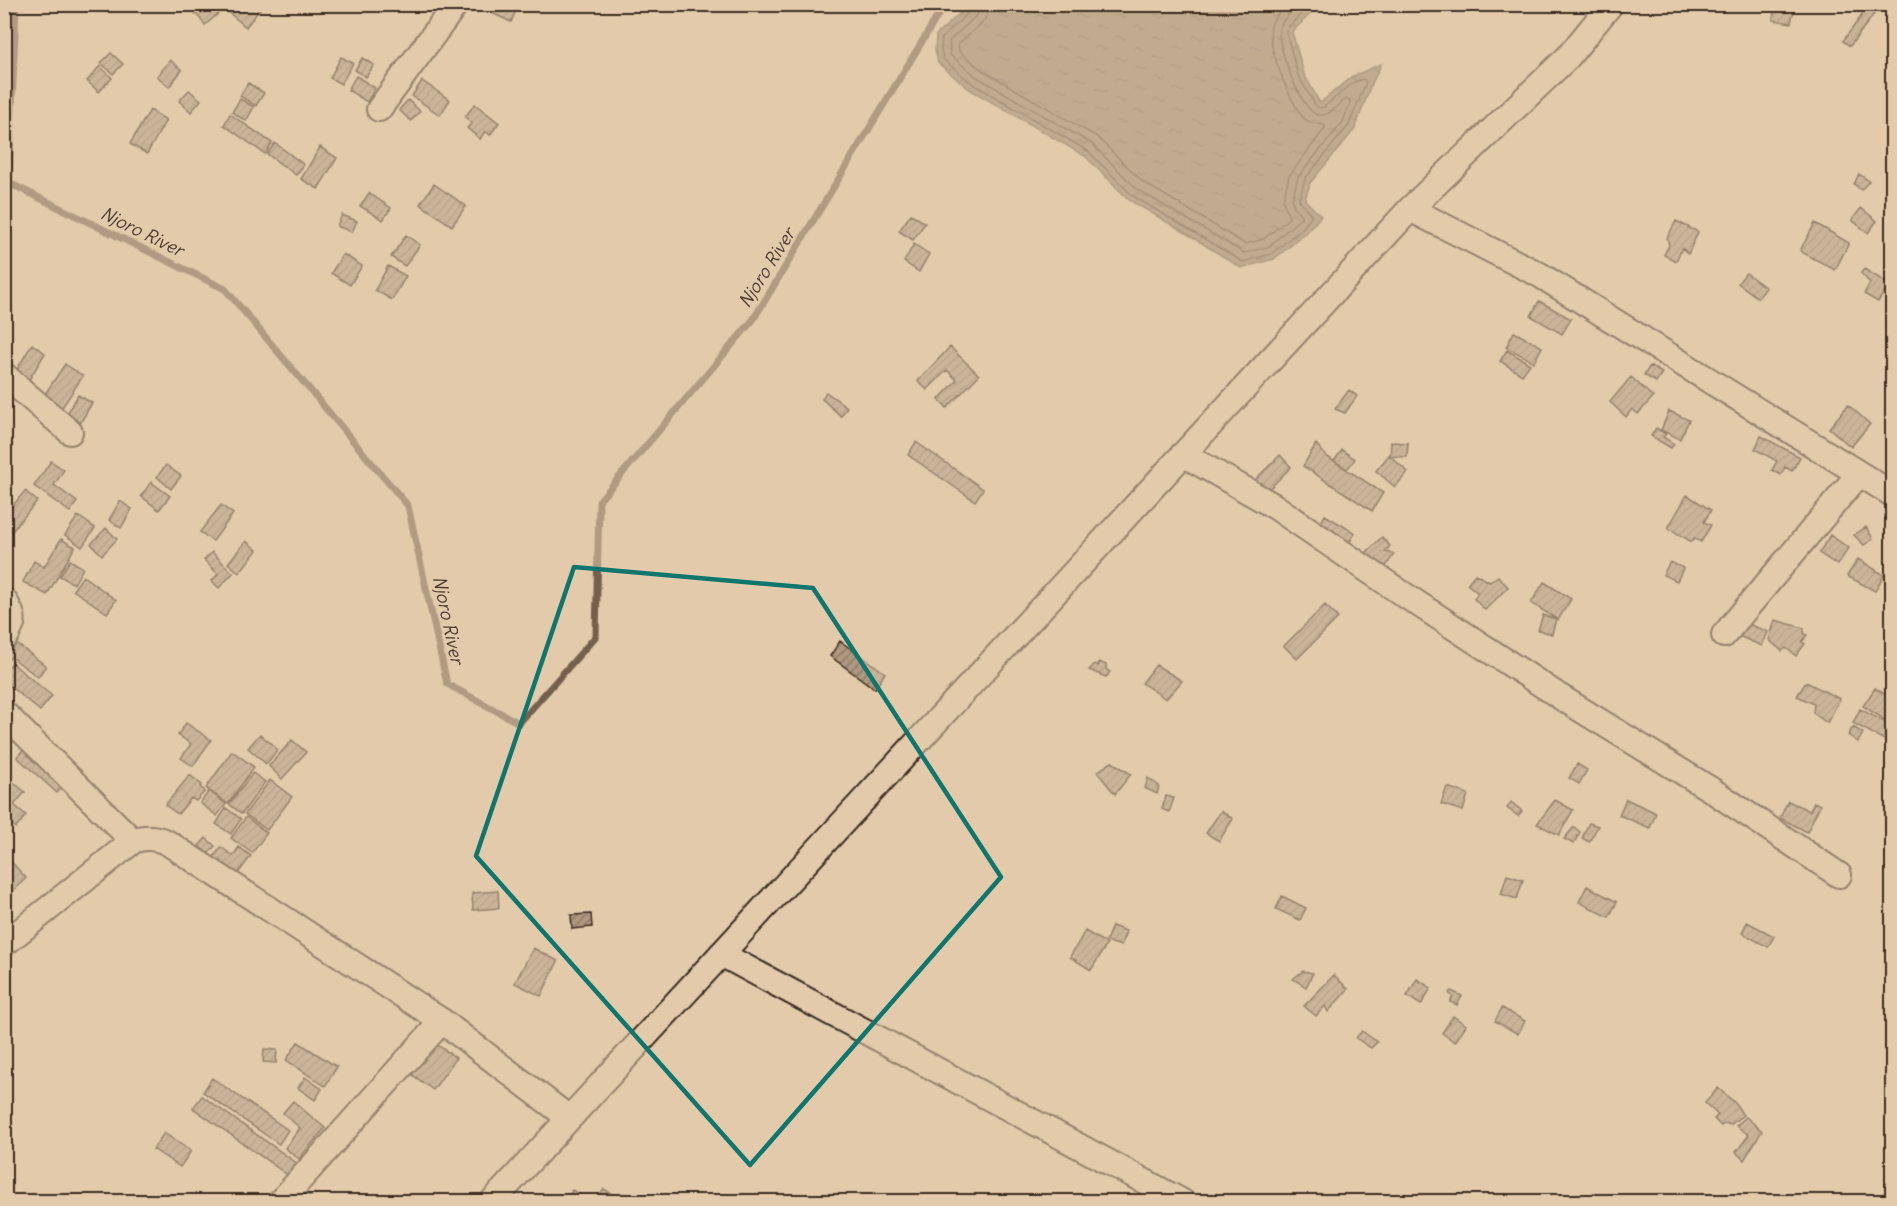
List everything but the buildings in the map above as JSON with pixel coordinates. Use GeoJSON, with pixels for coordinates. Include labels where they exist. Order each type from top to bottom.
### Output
{"type":"FeatureCollection","features":[{"type":"Feature","properties":{"kind":"street"},"geometry":{"type":"LineString","coordinates":[[379,109],[456,4]]}},
{"type":"Feature","properties":{"kind":"street"},"geometry":{"type":"LineString","coordinates":[[492,1202],[1410,209],[1568,57],[1611,4]]}},
{"type":"Feature","properties":{"kind":"street"},"geometry":{"type":"LineString","coordinates":[[1410,209],[1540,275],[1893,494]]}},
{"type":"Feature","properties":{"kind":"street"},"geometry":{"type":"LineString","coordinates":[[4,375],[70,432]]}},
{"type":"Feature","properties":{"kind":"street"},"geometry":{"type":"LineString","coordinates":[[1183,454],[1274,506],[1562,698],[1710,789],[1839,875]]}},
{"type":"Feature","properties":{"kind":"street"},"geometry":{"type":"LineString","coordinates":[[1724,635],[1859,474]]}},
{"type":"Feature","properties":{"kind":"street"},"geometry":{"type":"LineString","coordinates":[[4,600],[13,614],[13,626],[4,639]]}},
{"type":"Feature","properties":{"kind":"street"},"geometry":{"type":"LineString","coordinates":[[4,713],[133,841]]}},
{"type":"Feature","properties":{"kind":"street"},"geometry":{"type":"LineString","coordinates":[[6,938],[133,841],[154,837],[168,843],[442,1021],[569,1118]]}},
{"type":"Feature","properties":{"kind":"street"},"geometry":{"type":"LineString","coordinates":[[721,954],[1183,1202]]}},
{"type":"Feature","properties":{"kind":"street"},"geometry":{"type":"LineString","coordinates":[[280,1202],[442,1021]]}},
{"type":"Feature","properties":{"kind":"highlighted area"},"geometry":{"type":"Polygon","coordinates":[[[574,567],[813,588],[1001,877],[750,1165],[476,856],[574,567]]]}},
{"type":"Feature","properties":{"kind":"water"},"geometry":{"type":"Polygon","coordinates":[[[969,5],[1319,5],[1292,32],[1304,74],[1320,103],[1351,77],[1381,64],[1355,129],[1310,183],[1305,200],[1321,216],[1306,233],[1274,259],[1241,268],[1129,200],[1085,156],[969,89],[938,63],[935,50],[936,35],[969,5]]]}},
{"type":"Feature","properties":{"kind":"waterway","name":"Njoro River"},"geometry":{"type":"LineString","coordinates":[[16,4],[9,183],[225,289],[408,506],[447,684],[519,723],[596,636],[599,501],[753,320],[943,7],[948,4]]}}]}
